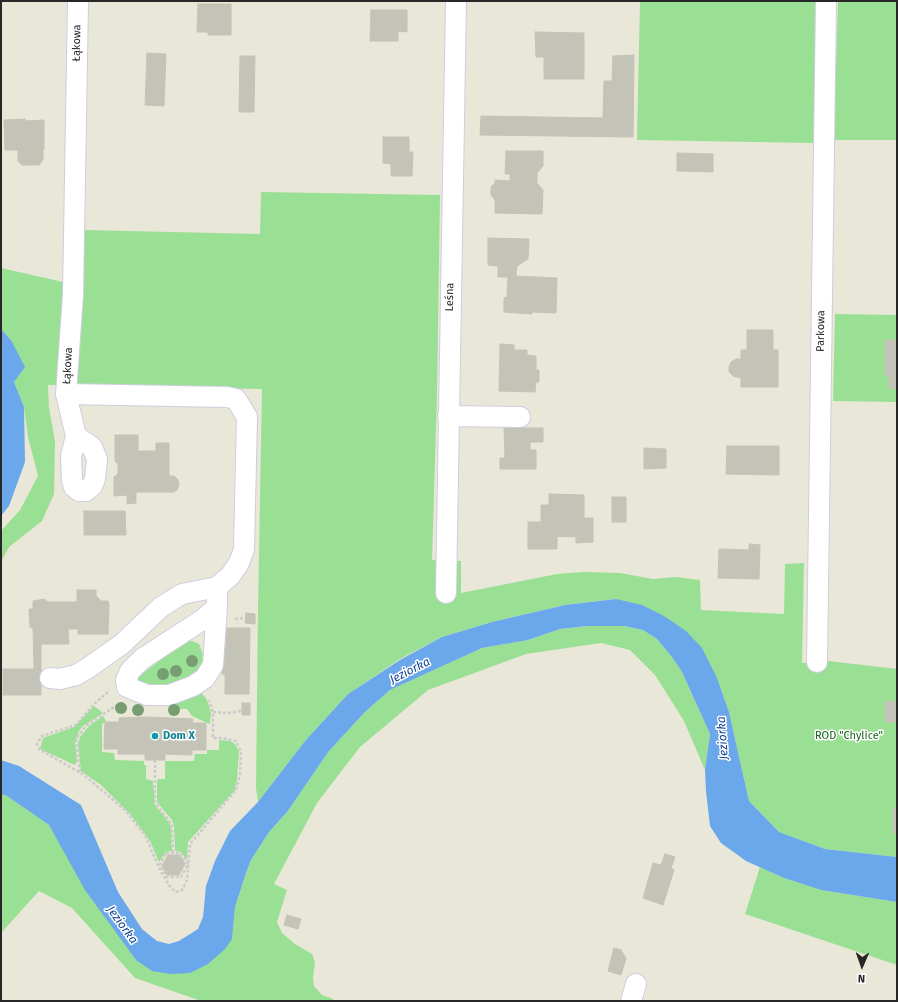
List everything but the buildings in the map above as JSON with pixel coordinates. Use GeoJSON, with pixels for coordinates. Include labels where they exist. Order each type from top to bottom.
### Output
{"type":"FeatureCollection","features":[{"type":"Feature","properties":{"kind":"street","name":"Łąkowa"},"geometry":{"type":"LineString","coordinates":[[78,1],[73,295],[66,394],[227,397],[236,399],[247,417],[244,549],[239,562],[230,576],[209,588]]}},
{"type":"Feature","properties":{"kind":"street","name":"Leśna"},"geometry":{"type":"LineString","coordinates":[[446,593],[456,1]]}},
{"type":"Feature","properties":{"kind":"street","name":"Parkowa"},"geometry":{"type":"LineString","coordinates":[[817,662],[826,1]]}},
{"type":"Feature","properties":{"kind":"street"},"geometry":{"type":"LineString","coordinates":[[66,394],[76,436]]}},
{"type":"Feature","properties":{"kind":"street"},"geometry":{"type":"LineString","coordinates":[[448,416],[520,417]]}},
{"type":"Feature","properties":{"kind":"street"},"geometry":{"type":"LineString","coordinates":[[50,678],[60,679],[76,675],[122,644],[161,607],[182,594],[209,588],[217,607],[213,665],[205,678],[193,686],[169,695],[147,694],[132,688],[130,671],[142,659],[202,620],[217,607]]}},
{"type":"Feature","properties":{"kind":"path"},"geometry":{"type":"LineString","coordinates":[[188,864],[181,853],[166,854],[160,865],[161,872],[171,888],[180,892],[187,880],[190,844],[236,790],[242,759],[239,746],[236,742],[229,739],[213,738],[213,712],[205,691],[205,678]]}},
{"type":"Feature","properties":{"kind":"path"},"geometry":{"type":"LineString","coordinates":[[80,772],[76,742],[82,730],[87,724],[132,688]]}},
{"type":"Feature","properties":{"kind":"path"},"geometry":{"type":"LineString","coordinates":[[132,688],[102,697],[76,725],[42,736],[37,744],[39,749],[80,772],[104,791],[132,818],[147,839],[167,877],[182,877],[188,864]]}},
{"type":"Feature","properties":{"kind":"path"},"geometry":{"type":"LineString","coordinates":[[213,712],[228,713],[241,711]]}},
{"type":"Feature","properties":{"kind":"path"},"geometry":{"type":"LineString","coordinates":[[155,760],[155,802],[172,825],[173,853]]}},
{"type":"Feature","properties":{"kind":"green space"},"geometry":{"type":"Polygon","coordinates":[[[640,1],[817,1],[813,143],[637,140],[640,1]]]}},
{"type":"Feature","properties":{"kind":"green space"},"geometry":{"type":"Polygon","coordinates":[[[838,1],[897,1],[897,140],[834,140],[838,1]]]}},
{"type":"Feature","properties":{"kind":"green space","name":"ROD \"Chylice\""},"geometry":{"type":"Polygon","coordinates":[[[261,192],[440,195],[437,394],[432,560],[461,561],[461,593],[557,574],[584,572],[620,573],[653,579],[676,577],[700,580],[701,610],[784,614],[785,564],[804,563],[802,663],[829,661],[897,669],[897,857],[825,849],[779,832],[749,801],[729,712],[717,678],[616,599],[565,605],[492,622],[442,637],[400,659],[348,694],[305,741],[258,802],[256,788],[262,389],[76,385],[84,230],[260,234],[261,192]]]}},
{"type":"Feature","properties":{"kind":"green space"},"geometry":{"type":"Polygon","coordinates":[[[1,268],[63,282],[58,385],[48,385],[49,408],[55,441],[54,494],[42,521],[9,547],[1,562],[1,531],[20,510],[38,476],[28,437],[24,407],[14,382],[11,340],[1,329],[1,268]]]}},
{"type":"Feature","properties":{"kind":"green space"},"geometry":{"type":"Polygon","coordinates":[[[835,314],[897,315],[897,402],[833,401],[835,314]]]}},
{"type":"Feature","properties":{"kind":"green space"},"geometry":{"type":"Polygon","coordinates":[[[587,626],[624,626],[643,630],[657,639],[672,657],[682,672],[710,734],[705,770],[684,721],[655,675],[630,650],[601,643],[526,654],[428,690],[360,747],[317,803],[274,884],[287,890],[277,922],[282,933],[295,944],[312,954],[315,962],[313,977],[314,986],[322,995],[333,999],[333,1001],[201,1001],[135,978],[72,908],[39,891],[1,933],[1,794],[7,796],[49,825],[136,960],[232,939],[235,907],[251,860],[269,832],[287,812],[329,751],[365,712],[390,690],[482,648],[528,640],[560,629],[587,626]]]}},
{"type":"Feature","properties":{"kind":"green space"},"geometry":{"type":"Polygon","coordinates":[[[186,641],[192,641],[199,644],[204,657],[203,668],[187,684],[140,688],[135,679],[186,641]]]}},
{"type":"Feature","properties":{"kind":"green space"},"geometry":{"type":"Polygon","coordinates":[[[201,692],[207,700],[211,712],[210,724],[192,716],[187,709],[177,709],[175,713],[172,711],[173,703],[201,692]]]}},
{"type":"Feature","properties":{"kind":"green space"},"geometry":{"type":"Polygon","coordinates":[[[94,706],[103,713],[83,726],[79,731],[75,743],[77,761],[75,765],[40,749],[43,738],[74,727],[94,706]]]}},
{"type":"Feature","properties":{"kind":"green space"},"geometry":{"type":"Polygon","coordinates":[[[103,716],[106,721],[102,724],[102,752],[114,753],[115,760],[144,761],[144,765],[146,765],[146,779],[153,781],[155,805],[171,827],[172,851],[166,852],[159,862],[150,841],[130,814],[101,785],[81,771],[78,743],[80,737],[89,726],[103,716]]]}},
{"type":"Feature","properties":{"kind":"green space"},"geometry":{"type":"Polygon","coordinates":[[[219,740],[230,741],[235,744],[239,751],[235,790],[188,842],[187,860],[181,852],[175,851],[174,826],[172,820],[157,802],[157,781],[158,779],[165,779],[165,761],[194,761],[195,754],[207,754],[207,750],[219,750],[219,740]]]}},
{"type":"Feature","properties":{"kind":"green space"},"geometry":{"type":"Polygon","coordinates":[[[760,867],[784,878],[821,890],[897,902],[897,965],[745,914],[760,867]]]}},
{"type":"Feature","properties":{"kind":"water"},"geometry":{"type":"Polygon","coordinates":[[[1,329],[11,340],[25,367],[14,382],[24,407],[25,462],[9,506],[1,516],[1,329]]]}},
{"type":"Feature","properties":{"kind":"water","name":"Jeziorka"},"geometry":{"type":"Polygon","coordinates":[[[616,599],[642,605],[664,616],[686,631],[702,648],[717,678],[729,712],[749,801],[779,832],[825,849],[897,857],[897,902],[821,890],[784,878],[746,861],[721,843],[710,826],[706,791],[705,770],[710,734],[682,672],[672,657],[657,639],[643,630],[624,626],[587,626],[560,629],[528,640],[482,648],[390,690],[365,712],[329,751],[287,812],[269,832],[251,860],[246,873],[235,907],[232,939],[225,949],[208,964],[190,973],[171,974],[152,971],[136,960],[85,890],[49,825],[7,796],[1,794],[1,760],[19,766],[81,805],[118,892],[142,929],[157,941],[169,944],[179,941],[198,929],[203,917],[206,886],[215,861],[230,831],[258,802],[305,741],[348,694],[400,660],[442,637],[492,622],[565,605],[616,599]]]}},
{"type":"Feature","properties":{"kind":"place","name":"Dom X"},"geometry":{"type":"Point","coordinates":[155,736]}}]}
